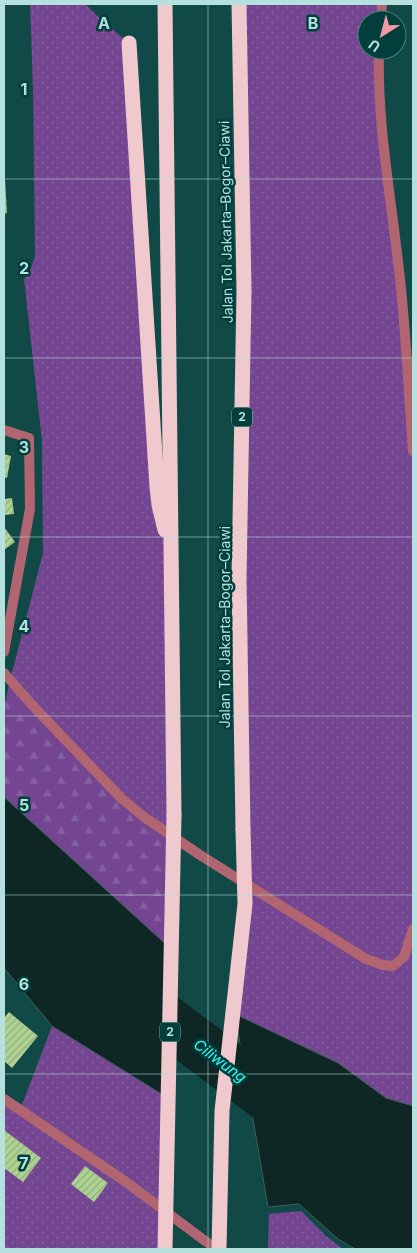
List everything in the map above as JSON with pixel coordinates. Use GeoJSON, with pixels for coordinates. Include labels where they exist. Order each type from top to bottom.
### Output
{"type":"FeatureCollection","features":[{"type":"Feature","properties":{"kind":"highway","name":"2"},"geometry":{"type":"LineString","coordinates":[[165,4],[174,815],[165,1249]]}},
{"type":"Feature","properties":{"kind":"highway","name":"Jalan Tol Jakarta–Bogor–Ciawi"},"geometry":{"type":"LineString","coordinates":[[218,1249],[222,1111],[245,904],[239,579],[244,291],[239,4]]}},
{"type":"Feature","properties":{"kind":"highway"},"geometry":{"type":"LineString","coordinates":[[130,43],[157,487],[163,522],[171,542]]}},
{"type":"Feature","properties":{"kind":"street"},"geometry":{"type":"LineString","coordinates":[[379,60],[379,107],[399,264],[413,451]]}},
{"type":"Feature","properties":{"kind":"street"},"geometry":{"type":"LineString","coordinates":[[4,430],[28,438],[30,509],[4,652]]}},
{"type":"Feature","properties":{"kind":"street"},"geometry":{"type":"LineString","coordinates":[[4,673],[123,800],[166,832],[273,901],[366,959],[383,965],[393,966],[404,956],[413,929]]}},
{"type":"Feature","properties":{"kind":"street"},"geometry":{"type":"LineString","coordinates":[[4,1099],[126,1182],[218,1249]]}},
{"type":"Feature","properties":{"kind":"green space"},"geometry":{"type":"Polygon","coordinates":[[[30,4],[85,4],[129,43],[164,526],[173,837],[144,817],[10,680],[43,553],[42,441],[24,279],[29,274],[35,256],[30,4]]]}},
{"type":"Feature","properties":{"kind":"green space"},"geometry":{"type":"Polygon","coordinates":[[[237,4],[378,4],[378,10],[357,10],[357,60],[379,60],[413,428],[413,1106],[386,1098],[338,1063],[235,1014],[246,884],[237,4]]]}},
{"type":"Feature","properties":{"kind":"green space"},"geometry":{"type":"Polygon","coordinates":[[[10,680],[95,771],[173,837],[171,949],[4,797],[4,708],[10,680]]]}},
{"type":"Feature","properties":{"kind":"green space"},"geometry":{"type":"Polygon","coordinates":[[[52,1026],[168,1098],[165,1249],[4,1249],[4,1098],[20,1110],[52,1026]]]}},
{"type":"Feature","properties":{"kind":"green space"},"geometry":{"type":"Polygon","coordinates":[[[301,1211],[326,1236],[343,1249],[268,1249],[269,1214],[301,1211]]]}},
{"type":"Feature","properties":{"kind":"water"},"geometry":{"type":"Polygon","coordinates":[[[4,797],[171,949],[168,1098],[52,1026],[4,968],[4,797]]]}},
{"type":"Feature","properties":{"kind":"water"},"geometry":{"type":"Polygon","coordinates":[[[235,1014],[338,1063],[386,1098],[413,1106],[413,1249],[355,1249],[338,1239],[299,1204],[268,1207],[235,1014]]]}},
{"type":"Feature","properties":{"kind":"building"},"geometry":{"type":"Polygon","coordinates":[[[4,179],[7,213],[4,214],[4,179]]]}},
{"type":"Feature","properties":{"kind":"building"},"geometry":{"type":"Polygon","coordinates":[[[4,454],[11,456],[7,478],[4,477],[4,454]]]}},
{"type":"Feature","properties":{"kind":"building"},"geometry":{"type":"Polygon","coordinates":[[[12,498],[14,514],[4,515],[4,499],[12,498]]]}},
{"type":"Feature","properties":{"kind":"building"},"geometry":{"type":"Polygon","coordinates":[[[4,527],[15,542],[4,550],[4,527]]]}},
{"type":"Feature","properties":{"kind":"building"},"geometry":{"type":"Polygon","coordinates":[[[9,1012],[38,1036],[12,1068],[4,1061],[4,1018],[9,1012]]]}},
{"type":"Feature","properties":{"kind":"building"},"geometry":{"type":"Polygon","coordinates":[[[4,1130],[41,1158],[23,1182],[4,1168],[4,1130]]]}},
{"type":"Feature","properties":{"kind":"building"},"geometry":{"type":"Polygon","coordinates":[[[85,1166],[108,1183],[94,1202],[71,1184],[85,1166]]]}},
{"type":"Feature","properties":{"kind":"waterway","name":"Ciliwung"},"geometry":{"type":"LineString","coordinates":[[120,986],[303,1123]]}}]}
